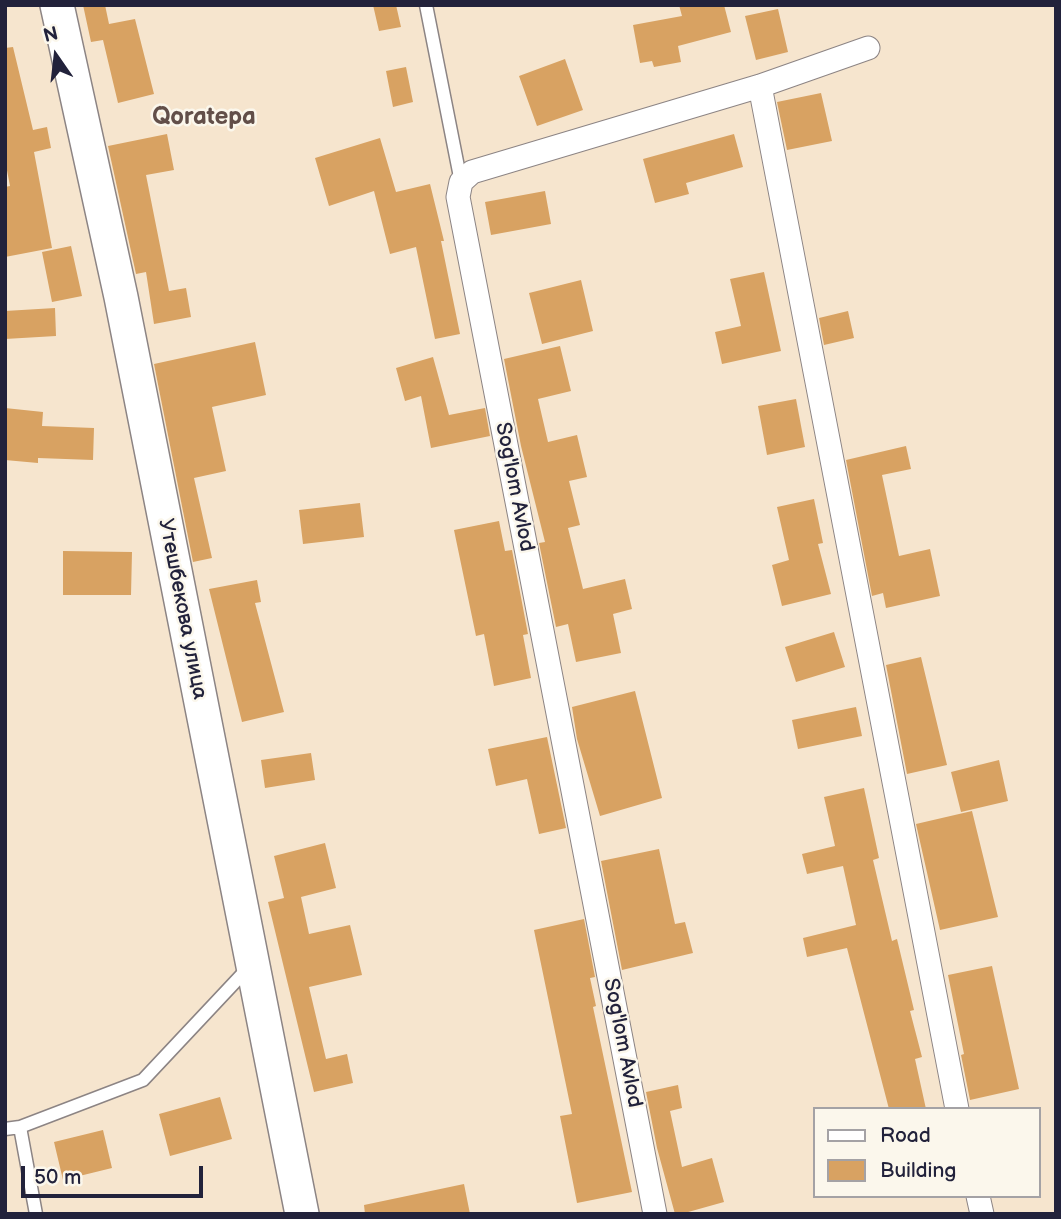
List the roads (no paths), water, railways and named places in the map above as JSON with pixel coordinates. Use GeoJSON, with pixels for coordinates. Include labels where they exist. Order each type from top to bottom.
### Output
{"type":"FeatureCollection","features":[{"type":"Feature","properties":{"kind":"main road","name":"Утешбекова улица"},"geometry":{"type":"LineString","coordinates":[[57,5],[123,311],[302,1214]]}},
{"type":"Feature","properties":{"kind":"street"},"geometry":{"type":"LineString","coordinates":[[461,181],[472,172],[484,168],[760,86],[868,48]]}},
{"type":"Feature","properties":{"kind":"street"},"geometry":{"type":"LineString","coordinates":[[760,86],[957,1107]]}},
{"type":"Feature","properties":{"kind":"street","name":"Sog'lom Avlod"},"geometry":{"type":"LineString","coordinates":[[461,181],[458,197],[654,1214]]}},
{"type":"Feature","properties":{"kind":"lane"},"geometry":{"type":"LineString","coordinates":[[426,5],[461,181]]}},
{"type":"Feature","properties":{"kind":"lane"},"geometry":{"type":"LineString","coordinates":[[5,1129],[20,1127],[143,1080],[252,963]]}},
{"type":"Feature","properties":{"kind":"lane"},"geometry":{"type":"LineString","coordinates":[[20,1127],[36,1214]]}},
{"type":"Feature","properties":{"kind":"district","name":"Qoratepa"},"geometry":{"type":"Point","coordinates":[204,118]}}]}
